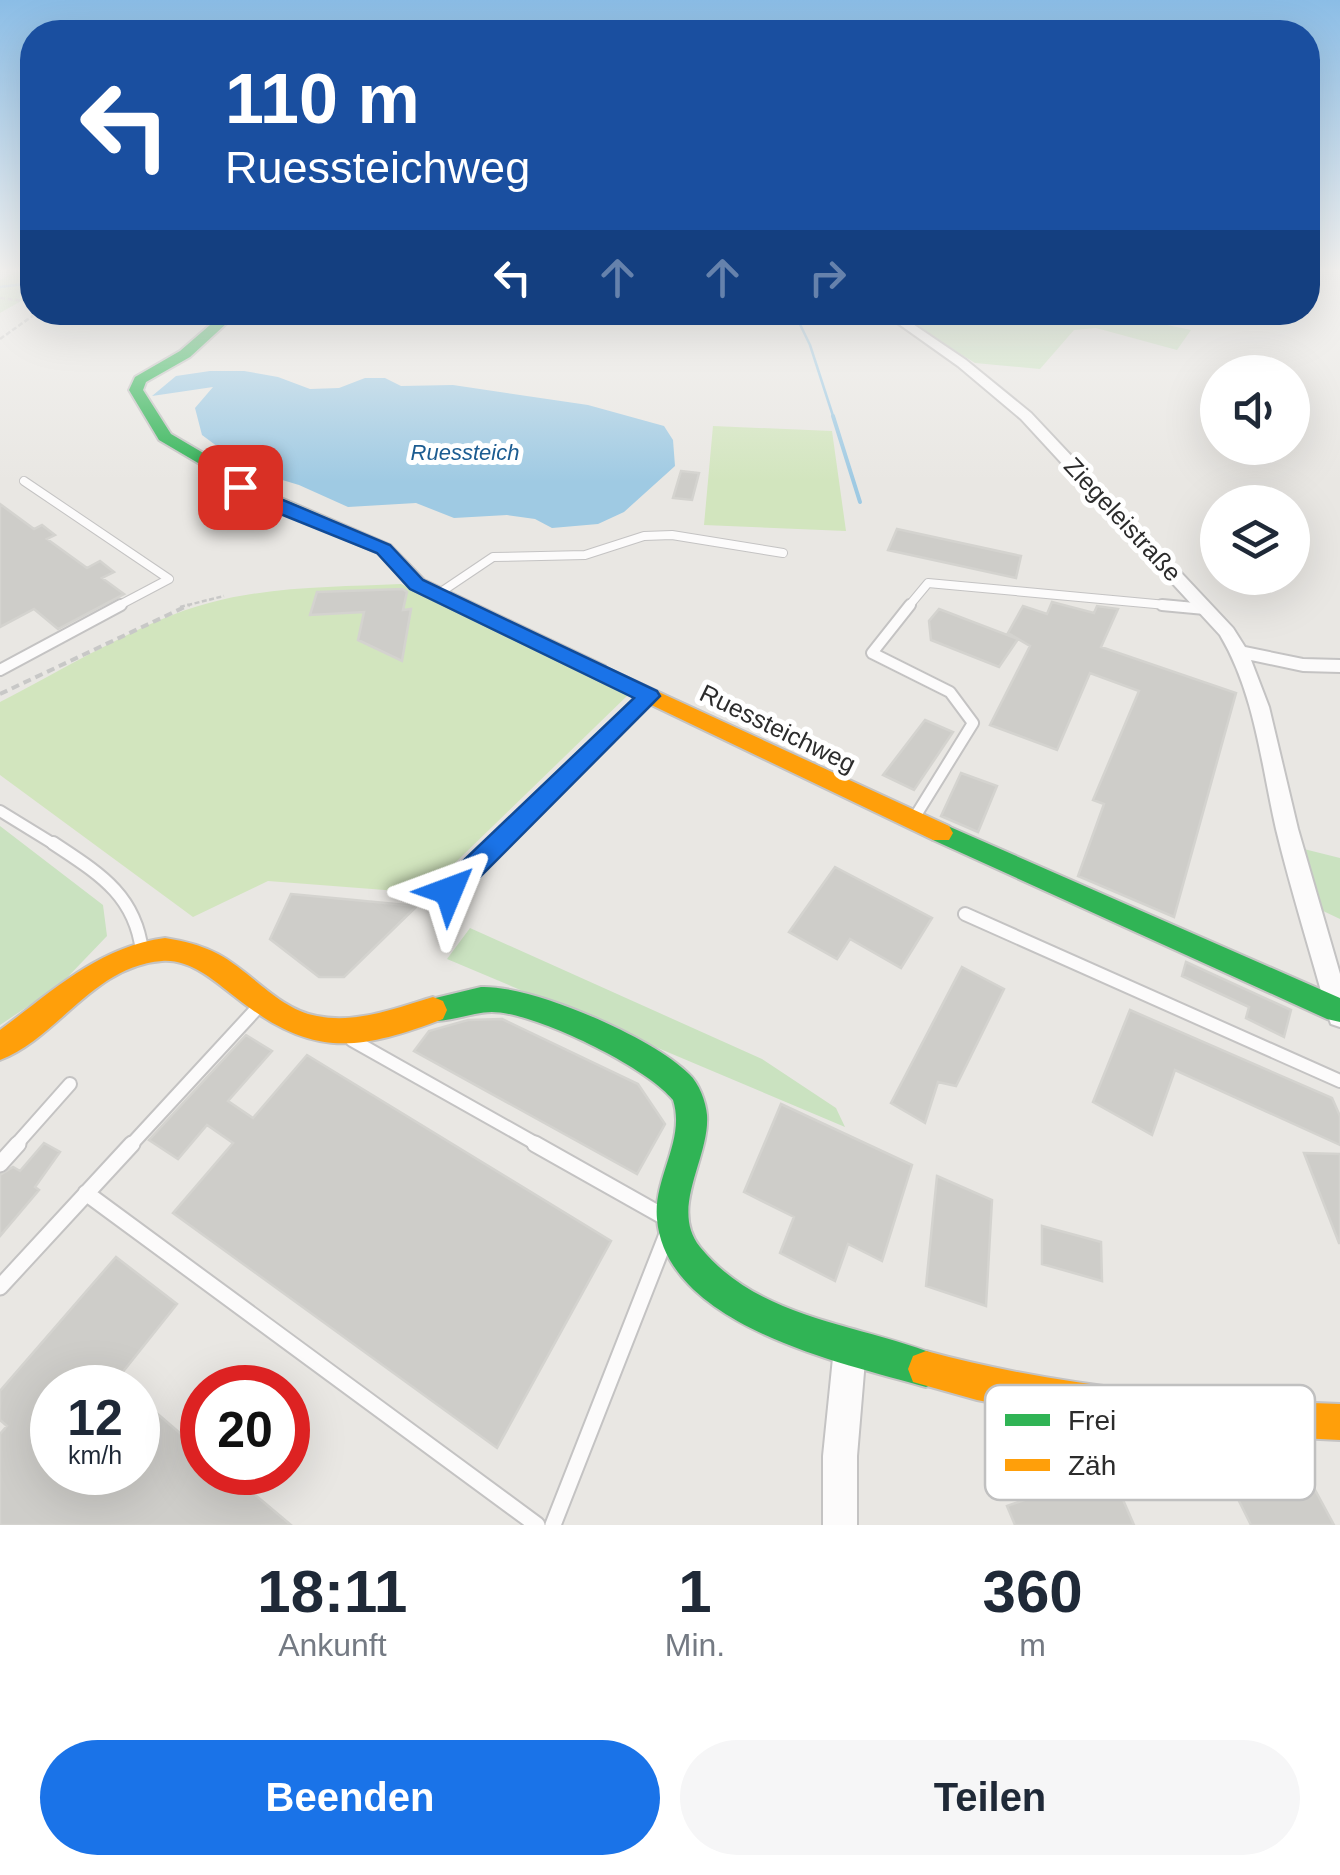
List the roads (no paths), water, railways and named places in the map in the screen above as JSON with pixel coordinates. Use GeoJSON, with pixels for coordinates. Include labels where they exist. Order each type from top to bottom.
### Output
{"type":"FeatureCollection","features":[{"type":"Feature","properties":{"kind":"street","name":"Ruessteichweg"},"geometry":{"type":"LineString","coordinates":[[202,339],[140,380],[136,390],[165,437],[216,467],[240,487],[384,549],[410,580],[649,696],[1339,1013]]}},
{"type":"Feature","properties":{"kind":"street","name":"Ziegeleistraße"},"geometry":{"type":"LineString","coordinates":[[926,339],[1026,416],[1209,609],[1239,652],[1260,708],[1287,829],[1339,1013]]}},
{"type":"Feature","properties":{"kind":"street"},"geometry":{"type":"LineString","coordinates":[[1239,652],[1285,662],[1340,666]]}},
{"type":"Feature","properties":{"kind":"street"},"geometry":{"type":"LineString","coordinates":[[0,1047],[114,965],[142,951],[174,948],[202,955],[287,1018],[311,1029],[360,1032],[471,1002],[513,1000],[612,1045],[681,1086],[693,1115],[672,1222],[691,1266],[728,1299],[850,1348],[997,1385]]}},
{"type":"Feature","properties":{"kind":"street"},"geometry":{"type":"LineString","coordinates":[[840,1525],[840,1456],[850,1348]]}},
{"type":"Feature","properties":{"kind":"street"},"geometry":{"type":"LineString","coordinates":[[1315,1421],[1340,1422]]}},
{"type":"Feature","properties":{"kind":"lane"},"geometry":{"type":"LineString","coordinates":[[0,670],[169,578],[24,481]]}},
{"type":"Feature","properties":{"kind":"lane"},"geometry":{"type":"LineString","coordinates":[[438,595],[493,558],[585,555],[644,536],[672,535],[783,552]]}},
{"type":"Feature","properties":{"kind":"lane"},"geometry":{"type":"LineString","coordinates":[[913,820],[973,723],[950,692],[872,653],[928,583],[1209,609]]}},
{"type":"Feature","properties":{"kind":"lane"},"geometry":{"type":"LineString","coordinates":[[449,891],[649,696]]}},
{"type":"Feature","properties":{"kind":"lane"},"geometry":{"type":"LineString","coordinates":[[0,811],[67,853],[128,902],[140,927],[142,951]]}},
{"type":"Feature","properties":{"kind":"lane"},"geometry":{"type":"LineString","coordinates":[[964,914],[1340,1082]]}},
{"type":"Feature","properties":{"kind":"lane"},"geometry":{"type":"LineString","coordinates":[[0,1288],[264,1000]]}},
{"type":"Feature","properties":{"kind":"lane"},"geometry":{"type":"LineString","coordinates":[[338,1032],[672,1222],[553,1525]]}},
{"type":"Feature","properties":{"kind":"lane"},"geometry":{"type":"LineString","coordinates":[[0,1164],[70,1084]]}},
{"type":"Feature","properties":{"kind":"lane"},"geometry":{"type":"LineString","coordinates":[[86,1193],[537,1525]]}},
{"type":"Feature","properties":{"kind":"water","name":"Ruessteich"},"geometry":{"type":"Polygon","coordinates":[[[210,371],[278,377],[310,389],[339,388],[365,378],[385,378],[401,386],[453,385],[588,405],[664,426],[673,440],[675,466],[624,512],[598,524],[552,528],[535,519],[507,515],[454,518],[416,503],[348,507],[299,485],[249,470],[202,435],[195,408],[213,387],[152,396],[176,376],[210,371]]]}},
{"type":"Feature","properties":{"kind":"waterway"},"geometry":{"type":"LineString","coordinates":[[807,339],[834,419]]}},
{"type":"Feature","properties":{"kind":"waterway"},"geometry":{"type":"LineString","coordinates":[[833,416],[860,502]]}}]}
